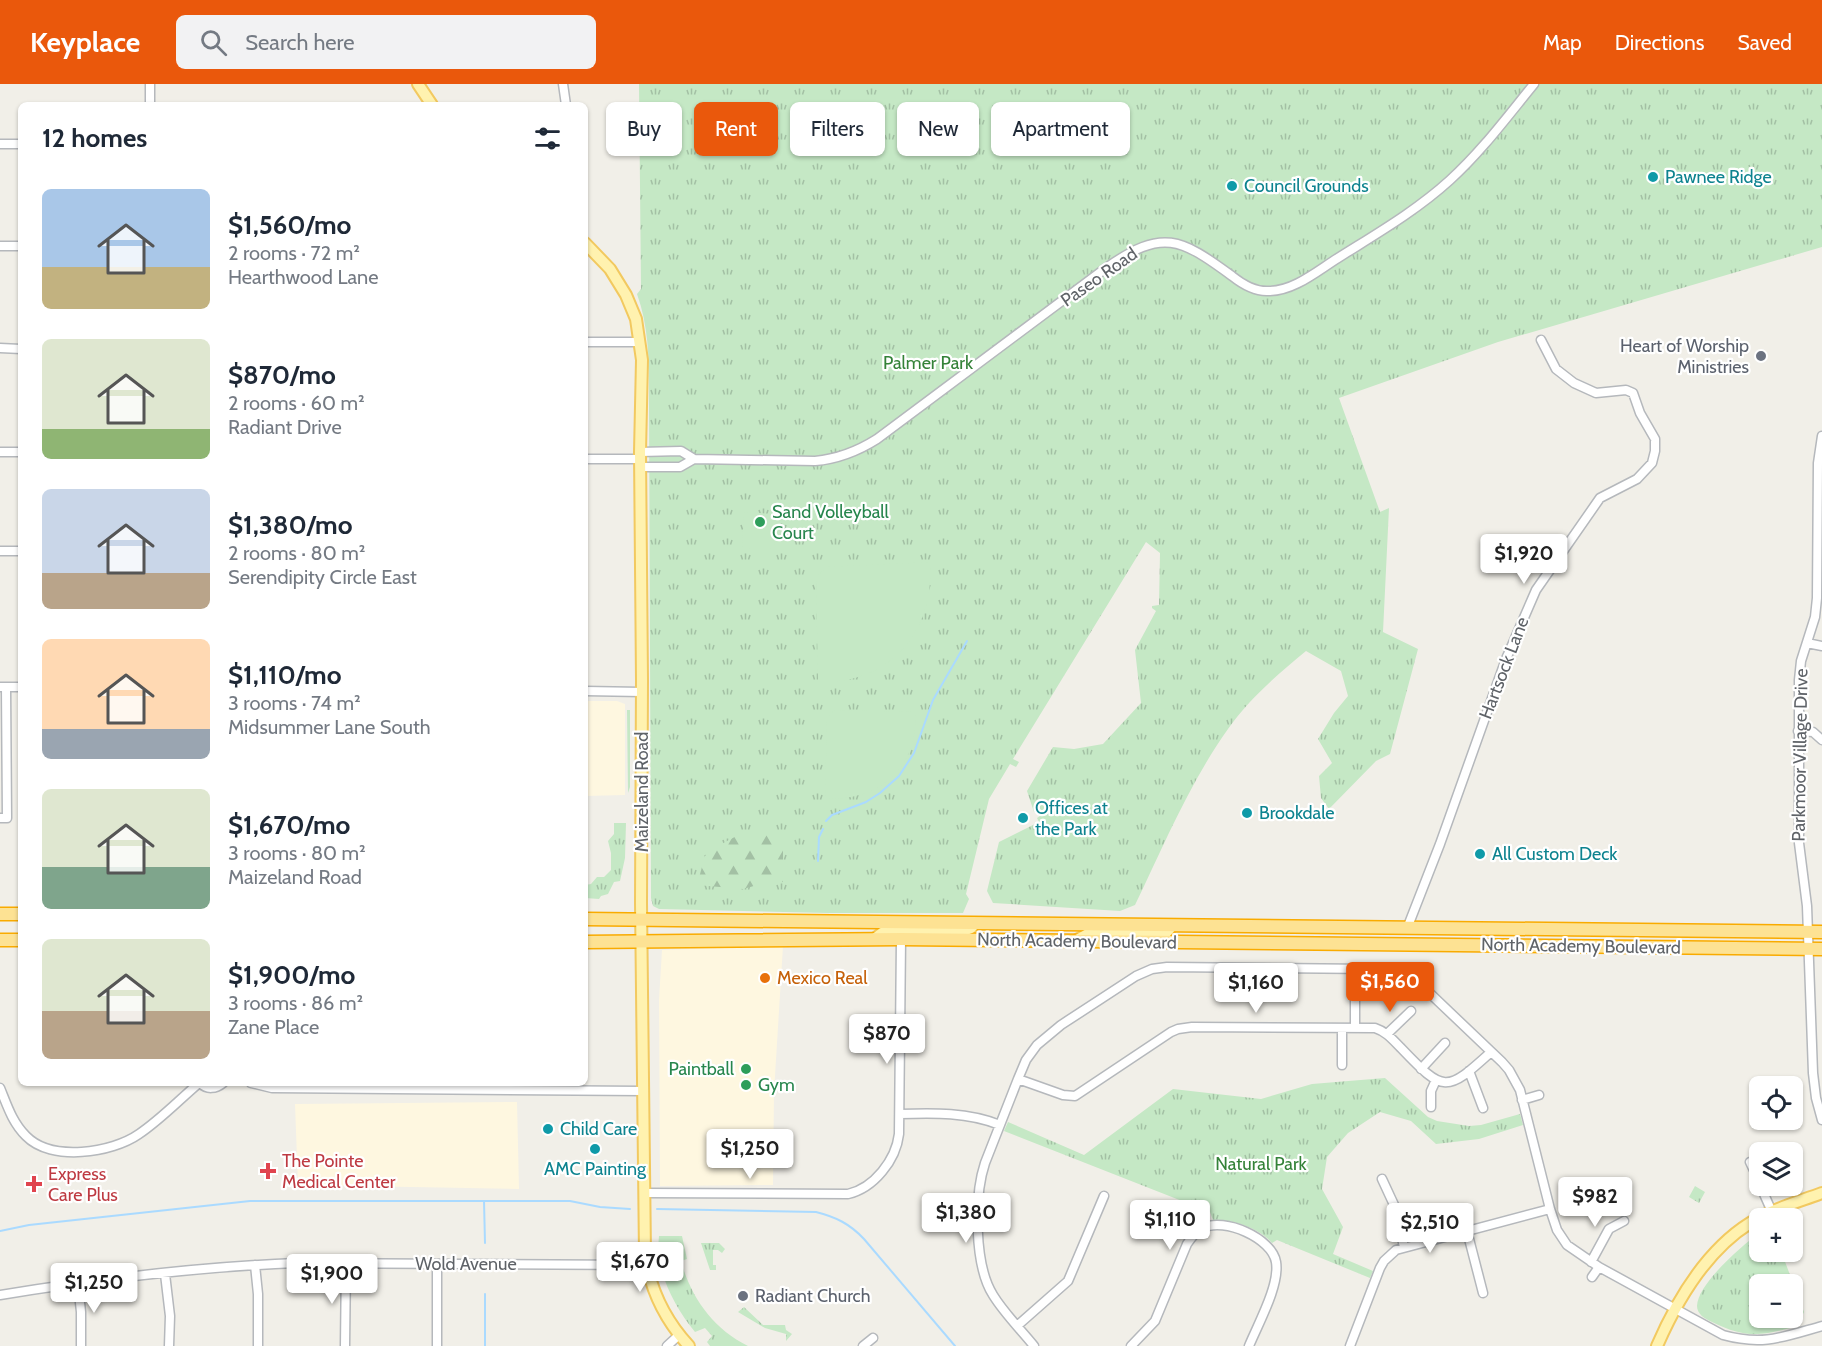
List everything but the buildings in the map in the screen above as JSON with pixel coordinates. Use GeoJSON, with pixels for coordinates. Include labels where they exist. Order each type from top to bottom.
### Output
{"type":"FeatureCollection","features":[{"type":"Feature","properties":{"kind":"highway"},"geometry":{"type":"LineString","coordinates":[[0,914],[18,914]]}},
{"type":"Feature","properties":{"kind":"highway","name":"North Academy Boulevard"},"geometry":{"type":"LineString","coordinates":[[588,919],[1822,932]]}},
{"type":"Feature","properties":{"kind":"highway","name":"North Academy Boulevard"},"geometry":{"type":"LineString","coordinates":[[588,942],[901,939],[1822,949]]}},
{"type":"Feature","properties":{"kind":"highway"},"geometry":{"type":"LineString","coordinates":[[0,940],[18,940]]}},
{"type":"Feature","properties":{"kind":"main road"},"geometry":{"type":"LineString","coordinates":[[418,84],[430,102]]}},
{"type":"Feature","properties":{"kind":"main road","name":"Maizeland Road"},"geometry":{"type":"LineString","coordinates":[[588,246],[619,281],[632,308],[640,342],[642,392],[640,459],[641,920],[646,1265],[658,1300],[679,1335],[689,1346]]}},
{"type":"Feature","properties":{"kind":"main road"},"geometry":{"type":"LineString","coordinates":[[874,939],[882,933],[893,931],[963,931],[975,924]]}},
{"type":"Feature","properties":{"kind":"main road"},"geometry":{"type":"LineString","coordinates":[[1075,941],[1088,934],[1165,934],[1173,925]]}},
{"type":"Feature","properties":{"kind":"main road"},"geometry":{"type":"LineString","coordinates":[[1407,944],[1408,926]]}},
{"type":"Feature","properties":{"kind":"main road"},"geometry":{"type":"LineString","coordinates":[[1782,1208],[1822,1192]]}},
{"type":"Feature","properties":{"kind":"main road"},"geometry":{"type":"LineString","coordinates":[[1658,1346],[1675,1310],[1695,1278],[1716,1251],[1749,1224]]}},
{"type":"Feature","properties":{"kind":"street"},"geometry":{"type":"LineString","coordinates":[[150,84],[150,102]]}},
{"type":"Feature","properties":{"kind":"street"},"geometry":{"type":"LineString","coordinates":[[562,84],[565,102]]}},
{"type":"Feature","properties":{"kind":"street","name":"Paseo Road"},"geometry":{"type":"LineString","coordinates":[[640,459],[681,452],[694,459],[815,461],[855,452],[877,440],[1106,268],[1143,246],[1170,243],[1189,248],[1237,280],[1257,290],[1277,291],[1299,282],[1415,208],[1450,181],[1534,84]]}},
{"type":"Feature","properties":{"kind":"street"},"geometry":{"type":"LineString","coordinates":[[0,144],[18,144]]}},
{"type":"Feature","properties":{"kind":"street"},"geometry":{"type":"LineString","coordinates":[[0,246],[18,246]]}},
{"type":"Feature","properties":{"kind":"street","name":"Hartsock Lane"},"geometry":{"type":"LineString","coordinates":[[1408,926],[1506,659],[1536,590],[1591,507],[1604,494],[1641,476],[1654,458],[1655,439],[1640,413],[1634,393],[1626,390],[1596,393],[1574,383],[1556,369],[1542,340]]}},
{"type":"Feature","properties":{"kind":"street"},"geometry":{"type":"LineString","coordinates":[[588,342],[640,342]]}},
{"type":"Feature","properties":{"kind":"street"},"geometry":{"type":"LineString","coordinates":[[0,348],[18,349]]}},
{"type":"Feature","properties":{"kind":"street","name":"Parkmoor Village Drive"},"geometry":{"type":"LineString","coordinates":[[1822,436],[1819,452],[1818,598],[1800,670],[1798,731],[1799,843],[1806,894],[1813,1073],[1822,1120]]}},
{"type":"Feature","properties":{"kind":"street"},"geometry":{"type":"LineString","coordinates":[[0,452],[18,452]]}},
{"type":"Feature","properties":{"kind":"street"},"geometry":{"type":"LineString","coordinates":[[588,459],[640,459]]}},
{"type":"Feature","properties":{"kind":"street","name":"Paseo Road"},"geometry":{"type":"LineString","coordinates":[[640,459],[680,467],[694,459]]}},
{"type":"Feature","properties":{"kind":"street"},"geometry":{"type":"LineString","coordinates":[[0,551],[18,551]]}},
{"type":"Feature","properties":{"kind":"street"},"geometry":{"type":"LineString","coordinates":[[1807,643],[1822,646]]}},
{"type":"Feature","properties":{"kind":"street"},"geometry":{"type":"LineString","coordinates":[[0,818],[7,818],[3,687]]}},
{"type":"Feature","properties":{"kind":"street"},"geometry":{"type":"LineString","coordinates":[[588,691],[642,692]]}},
{"type":"Feature","properties":{"kind":"street"},"geometry":{"type":"LineString","coordinates":[[1798,731],[1813,732],[1822,740]]}},
{"type":"Feature","properties":{"kind":"street"},"geometry":{"type":"LineString","coordinates":[[644,1193],[855,1192],[874,1180],[895,1149],[900,1134],[901,939]]}},
{"type":"Feature","properties":{"kind":"street"},"geometry":{"type":"LineString","coordinates":[[1034,1346],[989,1288],[983,1272],[979,1253],[980,1181],[1018,1078],[1031,1052],[1051,1032],[1136,976],[1152,969],[1167,967],[1374,969],[1402,973],[1425,987],[1509,1070],[1522,1100],[1550,1209],[1557,1230],[1567,1245],[1599,1267],[1723,1335],[1745,1340],[1766,1341],[1822,1326]]}},
{"type":"Feature","properties":{"kind":"street"},"geometry":{"type":"LineString","coordinates":[[1355,994],[1355,1028]]}},
{"type":"Feature","properties":{"kind":"street"},"geometry":{"type":"LineString","coordinates":[[1388,1034],[1411,1011]]}},
{"type":"Feature","properties":{"kind":"street"},"geometry":{"type":"LineString","coordinates":[[1018,1078],[1063,1095],[1076,1096],[1178,1029],[1192,1027],[1376,1028],[1388,1034],[1421,1069],[1444,1083],[1460,1079],[1491,1052]]}},
{"type":"Feature","properties":{"kind":"street"},"geometry":{"type":"LineString","coordinates":[[1342,1028],[1342,1065]]}},
{"type":"Feature","properties":{"kind":"street"},"geometry":{"type":"LineString","coordinates":[[1421,1069],[1445,1043]]}},
{"type":"Feature","properties":{"kind":"street"},"geometry":{"type":"LineString","coordinates":[[1469,1071],[1483,1108]]}},
{"type":"Feature","properties":{"kind":"street"},"geometry":{"type":"LineString","coordinates":[[1431,1107],[1431,1091],[1436,1080]]}},
{"type":"Feature","properties":{"kind":"street"},"geometry":{"type":"LineString","coordinates":[[0,1088],[12,1119],[27,1138],[46,1148],[77,1153],[113,1147],[138,1135],[196,1086]]}},
{"type":"Feature","properties":{"kind":"street"},"geometry":{"type":"LineString","coordinates":[[264,1086],[272,1088],[643,1091]]}},
{"type":"Feature","properties":{"kind":"street"},"geometry":{"type":"LineString","coordinates":[[1522,1100],[1539,1095]]}},
{"type":"Feature","properties":{"kind":"street"},"geometry":{"type":"LineString","coordinates":[[900,1114],[972,1115],[1000,1125]]}},
{"type":"Feature","properties":{"kind":"street"},"geometry":{"type":"LineString","coordinates":[[1382,1179],[1395,1208],[1404,1247]]}},
{"type":"Feature","properties":{"kind":"street"},"geometry":{"type":"LineString","coordinates":[[1017,1326],[1068,1281],[1104,1196]]}},
{"type":"Feature","properties":{"kind":"street"},"geometry":{"type":"LineString","coordinates":[[1350,1346],[1384,1261],[1396,1250],[1550,1209]]}},
{"type":"Feature","properties":{"kind":"street"},"geometry":{"type":"LineString","coordinates":[[1591,1262],[1609,1229],[1624,1221]]}},
{"type":"Feature","properties":{"kind":"street"},"geometry":{"type":"LineString","coordinates":[[1131,1346],[1155,1321],[1187,1245],[1197,1231],[1203,1227],[1220,1225],[1244,1232],[1268,1244],[1277,1266],[1275,1282],[1249,1346]]}},
{"type":"Feature","properties":{"kind":"street"},"geometry":{"type":"LineString","coordinates":[[1467,1231],[1483,1293]]}},
{"type":"Feature","properties":{"kind":"street"},"geometry":{"type":"LineString","coordinates":[[345,1346],[346,1263]]}},
{"type":"Feature","properties":{"kind":"street","name":"Wold Avenue"},"geometry":{"type":"LineString","coordinates":[[0,1295],[78,1284],[255,1265],[346,1263],[646,1265]]}},
{"type":"Feature","properties":{"kind":"street"},"geometry":{"type":"LineString","coordinates":[[437,1264],[437,1346]]}},
{"type":"Feature","properties":{"kind":"street"},"geometry":{"type":"LineString","coordinates":[[255,1265],[258,1294],[258,1346]]}},
{"type":"Feature","properties":{"kind":"street"},"geometry":{"type":"LineString","coordinates":[[1592,1277],[1599,1267]]}},
{"type":"Feature","properties":{"kind":"street"},"geometry":{"type":"LineString","coordinates":[[165,1274],[170,1316],[169,1346]]}},
{"type":"Feature","properties":{"kind":"street"},"geometry":{"type":"LineString","coordinates":[[78,1284],[81,1346]]}},
{"type":"Feature","properties":{"kind":"street"},"geometry":{"type":"LineString","coordinates":[[667,1346],[679,1335]]}},
{"type":"Feature","properties":{"kind":"street"},"geometry":{"type":"LineString","coordinates":[[863,1346],[873,1338]]}},
{"type":"Feature","properties":{"kind":"shaded area"},"geometry":{"type":"Polygon","coordinates":[[[588,701],[617,701],[625,704],[625,795],[588,796],[588,701]]]}},
{"type":"Feature","properties":{"kind":"shaded area"},"geometry":{"type":"Polygon","coordinates":[[[783,946],[774,1092],[773,1185],[660,1186],[659,1000],[662,950],[783,946]]]}},
{"type":"Feature","properties":{"kind":"shaded area"},"geometry":{"type":"Polygon","coordinates":[[[517,1102],[519,1189],[298,1185],[295,1104],[517,1102]]]}},
{"type":"Feature","properties":{"kind":"green space","name":"Palmer Park"},"geometry":{"type":"Polygon","coordinates":[[[639,84],[1822,84],[1822,247],[1498,342],[1339,398],[1380,512],[1389,508],[1383,632],[1418,649],[1390,754],[1376,761],[1329,809],[1321,798],[1319,776],[1332,763],[1318,739],[1348,696],[1341,671],[1306,651],[1255,697],[1228,729],[1189,793],[1135,905],[1120,911],[993,903],[987,891],[999,842],[1039,822],[1037,818],[1040,816],[1037,811],[1034,812],[1027,791],[1053,747],[1074,749],[1103,744],[1141,703],[1135,650],[1156,611],[1152,606],[1159,605],[1160,553],[1146,542],[1013,759],[1019,762],[1016,767],[1010,764],[989,799],[966,894],[969,899],[963,913],[659,909],[653,906],[651,898],[649,377],[647,335],[637,294],[641,289],[640,156],[682,156],[682,102],[639,102],[639,84]]]}},
{"type":"Feature","properties":{"kind":"green space"},"geometry":{"type":"Polygon","coordinates":[[[744,512],[776,514],[774,549],[742,548],[744,512]]]}},
{"type":"Feature","properties":{"kind":"green space"},"geometry":{"type":"Polygon","coordinates":[[[930,562],[930,587],[925,611],[915,632],[902,649],[886,664],[866,674],[843,681],[818,682],[816,578],[826,567],[930,562]]]}},
{"type":"Feature","properties":{"kind":"green space"},"geometry":{"type":"Polygon","coordinates":[[[627,710],[630,710],[630,787],[628,793],[627,710]]]}},
{"type":"Feature","properties":{"kind":"green space"},"geometry":{"type":"Polygon","coordinates":[[[835,710],[916,712],[915,732],[910,750],[902,765],[879,787],[845,798],[825,799],[827,717],[835,710]]]}},
{"type":"Feature","properties":{"kind":"green space"},"geometry":{"type":"Polygon","coordinates":[[[614,823],[626,823],[625,858],[620,881],[614,882],[608,894],[599,899],[588,898],[588,884],[597,877],[604,877],[611,870],[608,841],[614,834],[614,823]]]}},
{"type":"Feature","properties":{"kind":"green space"},"geometry":{"type":"Polygon","coordinates":[[[746,831],[783,833],[783,882],[761,884],[743,889],[697,885],[705,856],[712,849],[746,831]]]}},
{"type":"Feature","properties":{"kind":"green space","name":"Natural Park"},"geometry":{"type":"Polygon","coordinates":[[[1385,1078],[1428,1117],[1437,1121],[1469,1126],[1481,1125],[1520,1114],[1523,1125],[1479,1139],[1436,1144],[1411,1121],[1380,1112],[1348,1133],[1327,1157],[1322,1189],[1343,1227],[1333,1254],[1373,1271],[1370,1278],[1277,1240],[1272,1243],[1245,1225],[1213,1220],[1210,1212],[1004,1131],[1008,1122],[1084,1155],[1173,1089],[1261,1099],[1312,1084],[1385,1078]]]}},
{"type":"Feature","properties":{"kind":"green space"},"geometry":{"type":"Polygon","coordinates":[[[1695,1186],[1705,1192],[1699,1203],[1689,1197],[1695,1186]]]}},
{"type":"Feature","properties":{"kind":"green space"},"geometry":{"type":"Polygon","coordinates":[[[659,1236],[682,1236],[687,1259],[681,1261],[682,1265],[699,1302],[725,1331],[748,1346],[710,1346],[707,1342],[712,1336],[705,1328],[695,1332],[673,1299],[663,1275],[659,1236]]]}},
{"type":"Feature","properties":{"kind":"green space"},"geometry":{"type":"Polygon","coordinates":[[[1749,1242],[1749,1262],[1785,1262],[1790,1274],[1749,1274],[1749,1328],[1789,1328],[1764,1334],[1745,1333],[1709,1321],[1698,1311],[1699,1297],[1705,1287],[1732,1256],[1749,1242]]]}},
{"type":"Feature","properties":{"kind":"green space"},"geometry":{"type":"Polygon","coordinates":[[[701,1243],[719,1243],[725,1249],[722,1253],[713,1250],[713,1265],[716,1265],[716,1270],[710,1270],[701,1243]]]}},
{"type":"Feature","properties":{"kind":"green space"},"geometry":{"type":"Polygon","coordinates":[[[744,1307],[763,1325],[785,1325],[786,1330],[792,1334],[786,1341],[786,1334],[765,1328],[738,1312],[744,1307]]]}},
{"type":"Feature","properties":{"kind":"waterway"},"geometry":{"type":"LineString","coordinates":[[826,821],[832,815],[866,802],[899,776],[914,753],[933,700],[967,641]]}},
{"type":"Feature","properties":{"kind":"waterway"},"geometry":{"type":"LineString","coordinates":[[818,861],[819,837],[823,829]]}},
{"type":"Feature","properties":{"kind":"waterway"},"geometry":{"type":"LineString","coordinates":[[0,1231],[29,1225],[250,1201],[570,1201],[600,1207],[630,1209]]}},
{"type":"Feature","properties":{"kind":"waterway"},"geometry":{"type":"LineString","coordinates":[[484,1201],[485,1243]]}},
{"type":"Feature","properties":{"kind":"waterway"},"geometry":{"type":"LineString","coordinates":[[657,1209],[816,1212],[836,1219],[848,1225],[864,1239],[955,1346]]}},
{"type":"Feature","properties":{"kind":"waterway"},"geometry":{"type":"LineString","coordinates":[[485,1294],[485,1346]]}},
{"type":"Feature","properties":{"kind":"place","name":"Pawnee Ridge"},"geometry":{"type":"Point","coordinates":[1653,177]}},
{"type":"Feature","properties":{"kind":"place","name":"Council Grounds"},"geometry":{"type":"Point","coordinates":[1232,186]}},
{"type":"Feature","properties":{"kind":"place","name":"Heart of Worship Ministries"},"geometry":{"type":"Point","coordinates":[1761,356]}},
{"type":"Feature","properties":{"kind":"place","name":"Sand Volleyball Court"},"geometry":{"type":"Point","coordinates":[760,522]}},
{"type":"Feature","properties":{"kind":"place","name":"Brookdale"},"geometry":{"type":"Point","coordinates":[1247,813]}},
{"type":"Feature","properties":{"kind":"place","name":"Offices at the Park"},"geometry":{"type":"Point","coordinates":[1023,818]}},
{"type":"Feature","properties":{"kind":"place","name":"All Custom Deck"},"geometry":{"type":"Point","coordinates":[1480,854]}},
{"type":"Feature","properties":{"kind":"place","name":"Mexico Real"},"geometry":{"type":"Point","coordinates":[765,978]}},
{"type":"Feature","properties":{"kind":"place","name":"Paintball"},"geometry":{"type":"Point","coordinates":[746,1069]}},
{"type":"Feature","properties":{"kind":"place","name":"Gym"},"geometry":{"type":"Point","coordinates":[746,1085]}},
{"type":"Feature","properties":{"kind":"place","name":"Child Care"},"geometry":{"type":"Point","coordinates":[548,1129]}},
{"type":"Feature","properties":{"kind":"place","name":"AMC Painting"},"geometry":{"type":"Point","coordinates":[595,1149]}},
{"type":"Feature","properties":{"kind":"place","name":"The Pointe Medical Center"},"geometry":{"type":"Point","coordinates":[268,1171]}},
{"type":"Feature","properties":{"kind":"place","name":"Express Care Plus"},"geometry":{"type":"Point","coordinates":[34,1184]}},
{"type":"Feature","properties":{"kind":"place","name":"Radiant Church"},"geometry":{"type":"Point","coordinates":[743,1296]}}]}
